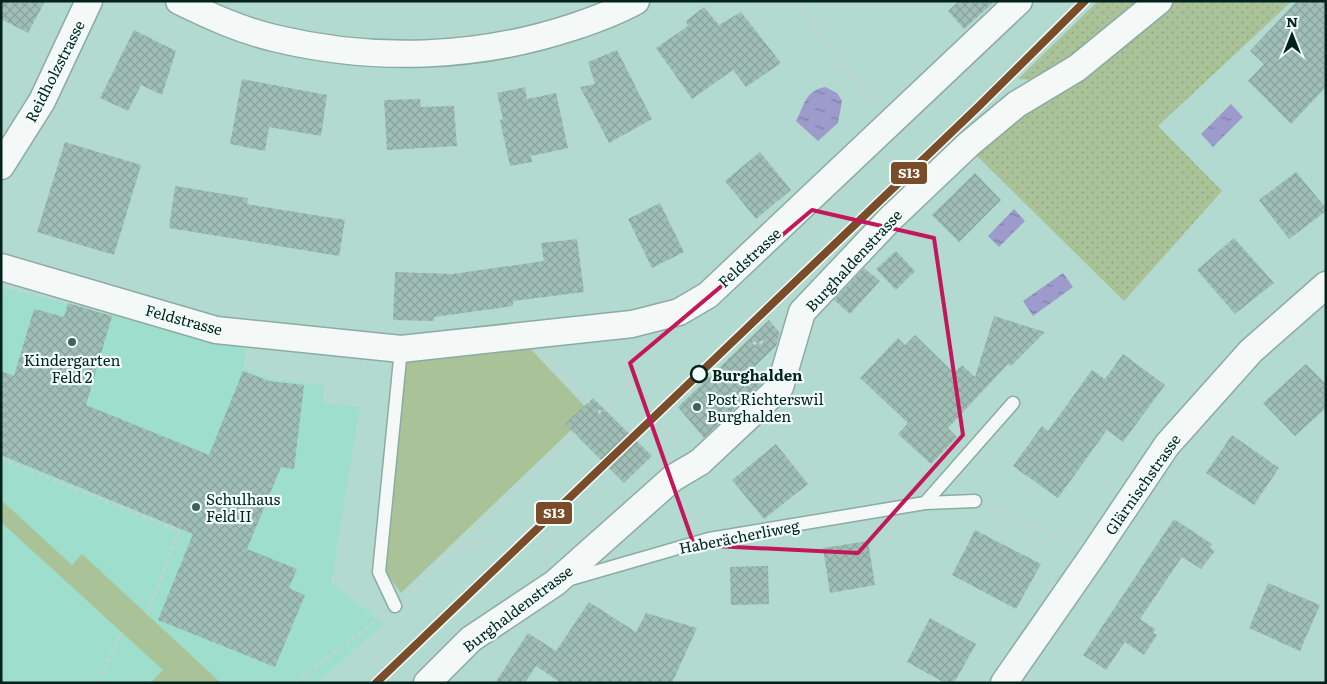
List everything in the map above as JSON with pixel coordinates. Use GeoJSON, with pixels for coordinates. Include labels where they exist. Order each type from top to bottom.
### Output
{"type":"FeatureCollection","features":[{"type":"Feature","properties":{"kind":"street","name":"Reidholzstrasse"},"geometry":{"type":"LineString","coordinates":[[1,166],[42,101],[89,1]]}},
{"type":"Feature","properties":{"kind":"street"},"geometry":{"type":"LineString","coordinates":[[179,1],[227,24],[273,38],[319,47],[366,53],[412,54],[459,52],[549,35],[592,20],[636,1]]}},
{"type":"Feature","properties":{"kind":"street","name":"Feldstrasse"},"geometry":{"type":"LineString","coordinates":[[1,267],[216,330],[401,349],[523,335],[582,331],[632,324],[679,312],[708,295],[1019,1]]}},
{"type":"Feature","properties":{"kind":"street","name":"Burghaldenstrasse"},"geometry":{"type":"LineString","coordinates":[[427,683],[471,639],[555,583],[674,478],[700,462],[780,386],[802,312],[890,219],[969,144],[1017,104],[1076,68],[1158,1]]}},
{"type":"Feature","properties":{"kind":"street","name":"Glärnischstrasse"},"geometry":{"type":"LineString","coordinates":[[1004,683],[1167,445],[1251,351],[1326,284]]}},
{"type":"Feature","properties":{"kind":"lane"},"geometry":{"type":"LineString","coordinates":[[395,606],[379,572],[401,349]]}},
{"type":"Feature","properties":{"kind":"lane"},"geometry":{"type":"LineString","coordinates":[[925,503],[1013,402]]}},
{"type":"Feature","properties":{"kind":"lane","name":"Haberächerliweg"},"geometry":{"type":"LineString","coordinates":[[555,583],[709,539],[925,503],[975,501]]}},
{"type":"Feature","properties":{"kind":"path"},"geometry":{"type":"LineString","coordinates":[[796,1],[859,86]]}},
{"type":"Feature","properties":{"kind":"path"},"geometry":{"type":"LineString","coordinates":[[523,335],[590,404]]}},
{"type":"Feature","properties":{"kind":"path"},"geometry":{"type":"LineString","coordinates":[[598,413],[630,383],[640,394]]}},
{"type":"Feature","properties":{"kind":"path"},"geometry":{"type":"LineString","coordinates":[[666,427],[681,442]]}},
{"type":"Feature","properties":{"kind":"path"},"geometry":{"type":"LineString","coordinates":[[488,541],[459,546],[576,434]]}},
{"type":"Feature","properties":{"kind":"path"},"geometry":{"type":"LineString","coordinates":[[1,459],[180,531],[148,615]]}},
{"type":"Feature","properties":{"kind":"path"},"geometry":{"type":"LineString","coordinates":[[1013,518],[1093,555]]}},
{"type":"Feature","properties":{"kind":"path"},"geometry":{"type":"LineString","coordinates":[[97,683],[122,632]]}},
{"type":"Feature","properties":{"kind":"highlighted area"},"geometry":{"type":"Polygon","coordinates":[[[812,210],[934,238],[963,435],[858,553],[694,545],[630,363],[812,210]]]}},
{"type":"Feature","properties":{"kind":"shaded area"},"geometry":{"type":"Polygon","coordinates":[[[1098,1],[1147,1],[1081,53],[1035,80],[1018,79],[1098,1]]]}},
{"type":"Feature","properties":{"kind":"shaded area"},"geometry":{"type":"Polygon","coordinates":[[[1172,1],[1292,1],[1158,126],[1222,191],[1124,301],[975,154],[1158,14],[1172,1]]]}},
{"type":"Feature","properties":{"kind":"shaded area"},"geometry":{"type":"Polygon","coordinates":[[[1,287],[209,340],[246,347],[244,369],[270,379],[324,386],[323,403],[360,407],[331,583],[383,624],[317,683],[1,683],[1,287]]]}},
{"type":"Feature","properties":{"kind":"shaded area"},"geometry":{"type":"Polygon","coordinates":[[[526,344],[590,412],[401,593],[384,570],[407,354],[526,344]]]}},
{"type":"Feature","properties":{"kind":"shaded area"},"geometry":{"type":"Polygon","coordinates":[[[1,500],[72,565],[82,554],[221,683],[150,683],[163,670],[1,522],[1,500]]]}},
{"type":"Feature","properties":{"kind":"water"},"geometry":{"type":"Polygon","coordinates":[[[825,87],[837,93],[842,101],[838,123],[818,141],[796,121],[809,95],[825,87]]]}},
{"type":"Feature","properties":{"kind":"water"},"geometry":{"type":"Polygon","coordinates":[[[1231,104],[1243,117],[1213,147],[1201,134],[1231,104]]]}},
{"type":"Feature","properties":{"kind":"water"},"geometry":{"type":"Polygon","coordinates":[[[1014,209],[1025,221],[999,247],[988,236],[1014,209]]]}},
{"type":"Feature","properties":{"kind":"water"},"geometry":{"type":"Polygon","coordinates":[[[1063,273],[1073,287],[1033,316],[1023,301],[1063,273]]]}},
{"type":"Feature","properties":{"kind":"building"},"geometry":{"type":"Polygon","coordinates":[[[1,1],[45,1],[28,33],[1,19],[1,1]]]}},
{"type":"Feature","properties":{"kind":"building"},"geometry":{"type":"Polygon","coordinates":[[[959,1],[995,1],[964,29],[948,11],[959,1]]]}},
{"type":"Feature","properties":{"kind":"building"},"geometry":{"type":"Polygon","coordinates":[[[1297,1],[1326,1],[1326,87],[1291,124],[1248,81],[1264,64],[1250,51],[1297,1]]]}},
{"type":"Feature","properties":{"kind":"building"},"geometry":{"type":"Polygon","coordinates":[[[704,7],[719,25],[741,12],[781,63],[746,87],[733,70],[692,99],[656,48],[688,26],[686,21],[704,7]]]}},
{"type":"Feature","properties":{"kind":"building"},"geometry":{"type":"Polygon","coordinates":[[[134,30],[176,51],[162,95],[141,85],[128,111],[100,98],[134,30]]]}},
{"type":"Feature","properties":{"kind":"building"},"geometry":{"type":"Polygon","coordinates":[[[617,50],[652,119],[609,143],[580,87],[595,84],[588,62],[617,50]]]}},
{"type":"Feature","properties":{"kind":"building"},"geometry":{"type":"Polygon","coordinates":[[[242,79],[327,95],[321,136],[269,127],[265,151],[230,144],[242,79]]]}},
{"type":"Feature","properties":{"kind":"building"},"geometry":{"type":"Polygon","coordinates":[[[525,87],[527,99],[556,93],[568,148],[531,156],[532,162],[510,166],[500,120],[503,119],[497,93],[525,87]]]}},
{"type":"Feature","properties":{"kind":"building"},"geometry":{"type":"Polygon","coordinates":[[[420,99],[421,107],[454,106],[457,146],[387,150],[384,100],[420,99]]]}},
{"type":"Feature","properties":{"kind":"building"},"geometry":{"type":"Polygon","coordinates":[[[65,142],[141,165],[114,255],[37,232],[65,142]]]}},
{"type":"Feature","properties":{"kind":"building"},"geometry":{"type":"Polygon","coordinates":[[[760,152],[791,190],[756,219],[725,181],[760,152]]]}},
{"type":"Feature","properties":{"kind":"building"},"geometry":{"type":"Polygon","coordinates":[[[1296,172],[1326,208],[1326,211],[1289,239],[1259,200],[1296,172]]]}},
{"type":"Feature","properties":{"kind":"building"},"geometry":{"type":"Polygon","coordinates":[[[975,173],[1001,200],[959,242],[932,215],[975,173]]]}},
{"type":"Feature","properties":{"kind":"building"},"geometry":{"type":"Polygon","coordinates":[[[175,186],[248,198],[247,204],[345,220],[339,256],[169,228],[175,186]]]}},
{"type":"Feature","properties":{"kind":"building"},"geometry":{"type":"Polygon","coordinates":[[[660,203],[684,252],[652,268],[628,219],[660,203]]]}},
{"type":"Feature","properties":{"kind":"building"},"geometry":{"type":"Polygon","coordinates":[[[1234,238],[1274,283],[1235,314],[1197,270],[1234,238]]]}},
{"type":"Feature","properties":{"kind":"building"},"geometry":{"type":"Polygon","coordinates":[[[577,239],[584,292],[513,301],[513,306],[434,317],[434,321],[393,320],[395,272],[453,274],[544,261],[541,243],[577,239]]]}},
{"type":"Feature","properties":{"kind":"building"},"geometry":{"type":"Polygon","coordinates":[[[896,251],[915,271],[896,290],[876,269],[896,251]]]}},
{"type":"Feature","properties":{"kind":"building"},"geometry":{"type":"Polygon","coordinates":[[[864,268],[880,281],[850,314],[834,300],[864,268]]]}},
{"type":"Feature","properties":{"kind":"building","name":"Schulhaus Feld II"},"geometry":{"type":"Polygon","coordinates":[[[68,303],[112,316],[86,405],[209,455],[243,371],[269,381],[304,385],[294,469],[281,467],[247,549],[297,569],[289,588],[305,595],[275,667],[158,620],[193,534],[1,455],[1,371],[14,376],[34,309],[64,317],[68,303]]]}},
{"type":"Feature","properties":{"kind":"building"},"geometry":{"type":"Polygon","coordinates":[[[994,316],[1045,332],[1011,366],[1008,364],[948,428],[957,437],[931,464],[898,434],[908,423],[860,378],[898,338],[905,345],[915,335],[954,373],[962,365],[975,377],[994,316]]]}},
{"type":"Feature","properties":{"kind":"building"},"geometry":{"type":"Polygon","coordinates":[[[769,320],[780,333],[776,346],[749,372],[761,384],[704,438],[678,407],[769,320]]]}},
{"type":"Feature","properties":{"kind":"building"},"geometry":{"type":"Polygon","coordinates":[[[1123,354],[1165,385],[1123,442],[1107,430],[1058,498],[1013,466],[1042,426],[1048,431],[1092,370],[1105,379],[1123,354]]]}},
{"type":"Feature","properties":{"kind":"building"},"geometry":{"type":"Polygon","coordinates":[[[1306,364],[1326,384],[1326,408],[1295,436],[1263,403],[1306,364]]]}},
{"type":"Feature","properties":{"kind":"building"},"geometry":{"type":"Polygon","coordinates":[[[593,398],[652,456],[624,483],[565,424],[593,398]]]}},
{"type":"Feature","properties":{"kind":"building"},"geometry":{"type":"Polygon","coordinates":[[[1232,435],[1279,468],[1254,505],[1206,473],[1232,435]]]}},
{"type":"Feature","properties":{"kind":"building"},"geometry":{"type":"Polygon","coordinates":[[[776,444],[808,484],[764,519],[732,480],[776,444]]]}},
{"type":"Feature","properties":{"kind":"building"},"geometry":{"type":"Polygon","coordinates":[[[1174,519],[1212,544],[1210,548],[1215,551],[1201,569],[1182,557],[1140,619],[1155,629],[1153,633],[1157,635],[1144,655],[1125,642],[1106,670],[1083,655],[1174,519]]]}},
{"type":"Feature","properties":{"kind":"building"},"geometry":{"type":"Polygon","coordinates":[[[975,530],[1041,564],[1016,609],[952,575],[975,530]]]}},
{"type":"Feature","properties":{"kind":"building"},"geometry":{"type":"Polygon","coordinates":[[[868,541],[875,585],[830,593],[823,548],[868,541]]]}},
{"type":"Feature","properties":{"kind":"building"},"geometry":{"type":"Polygon","coordinates":[[[768,566],[769,604],[731,605],[730,567],[768,566]]]}},
{"type":"Feature","properties":{"kind":"building"},"geometry":{"type":"Polygon","coordinates":[[[1268,583],[1320,605],[1300,651],[1249,628],[1268,583]]]}},
{"type":"Feature","properties":{"kind":"building"},"geometry":{"type":"Polygon","coordinates":[[[589,602],[636,632],[646,613],[697,628],[672,683],[561,683],[536,666],[525,683],[495,683],[528,633],[556,651],[589,602]]]}},
{"type":"Feature","properties":{"kind":"building"},"geometry":{"type":"Polygon","coordinates":[[[930,618],[976,644],[954,683],[945,683],[907,662],[930,618]]]}},
{"type":"Feature","properties":{"kind":"transit line","name":"S13"},"geometry":{"type":"LineString","coordinates":[[376,683],[979,106],[1085,1]]}},
{"type":"Feature","properties":{"kind":"place","name":"Kindergarten Feld 2"},"geometry":{"type":"Point","coordinates":[72,342]}},
{"type":"Feature","properties":{"kind":"place","name":"Burghalden"},"geometry":{"type":"Point","coordinates":[699,374]}},
{"type":"Feature","properties":{"kind":"place","name":"Post Richterswil Burghalden"},"geometry":{"type":"Point","coordinates":[697,407]}},
{"type":"Feature","properties":{"kind":"place","name":"Schulhaus Feld II"},"geometry":{"type":"Point","coordinates":[196,507]}}]}
